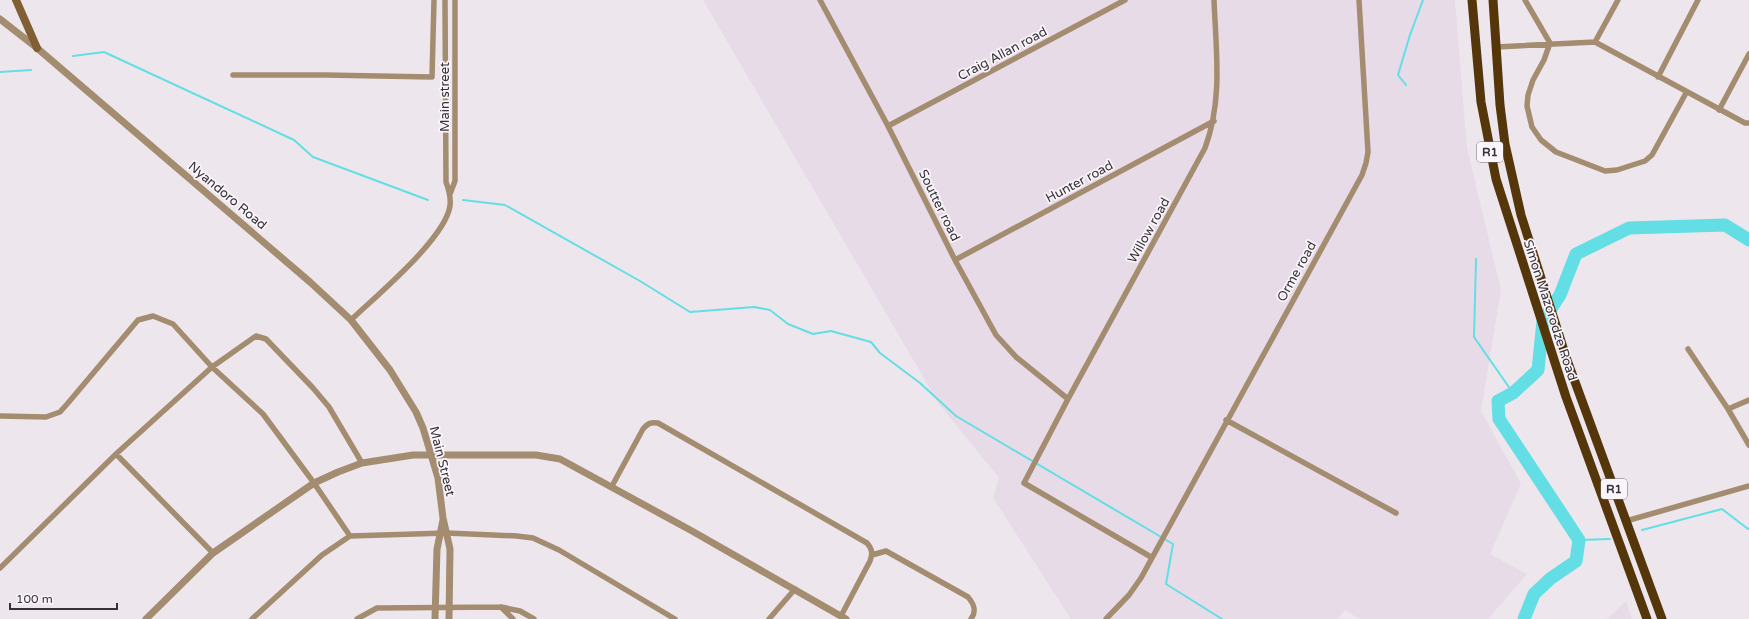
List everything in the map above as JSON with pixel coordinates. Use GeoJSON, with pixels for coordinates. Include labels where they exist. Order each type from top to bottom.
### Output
{"type":"FeatureCollection","features":[{"type":"Feature","properties":{"kind":"highway","name":"Simon Mazorodze Road"},"geometry":{"type":"LineString","coordinates":[[1472,0],[1481,102],[1489,146],[1507,217],[1556,366],[1647,619]]}},
{"type":"Feature","properties":{"kind":"highway","name":"R1"},"geometry":{"type":"LineString","coordinates":[[1493,0],[1496,47]]}},
{"type":"Feature","properties":{"kind":"highway","name":"Simon Mazorodze Road"},"geometry":{"type":"LineString","coordinates":[[1496,47],[1500,105],[1507,151],[1521,215],[1567,360],[1662,619]]}},
{"type":"Feature","properties":{"kind":"main road"},"geometry":{"type":"LineString","coordinates":[[16,0],[37,48]]}},
{"type":"Feature","properties":{"kind":"street"},"geometry":{"type":"LineString","coordinates":[[233,75],[432,77],[434,0]]}},
{"type":"Feature","properties":{"kind":"street","name":"Main street"},"geometry":{"type":"LineString","coordinates":[[351,320],[420,254],[446,218],[450,206],[450,194],[446,182],[446,0]]}},
{"type":"Feature","properties":{"kind":"street","name":"Main street"},"geometry":{"type":"LineString","coordinates":[[450,194],[455,181],[455,0]]}},
{"type":"Feature","properties":{"kind":"street","name":"Soutter road"},"geometry":{"type":"LineString","coordinates":[[820,0],[888,126],[955,260],[996,335],[1005,346],[1030,369],[1068,399]]}},
{"type":"Feature","properties":{"kind":"street","name":"Craig Allan road"},"geometry":{"type":"LineString","coordinates":[[888,126],[1125,0]]}},
{"type":"Feature","properties":{"kind":"street","name":"Willow road"},"geometry":{"type":"LineString","coordinates":[[1151,557],[1024,483],[1068,399],[1205,148],[1214,121],[1218,91],[1214,0]]}},
{"type":"Feature","properties":{"kind":"street","name":"Orme road"},"geometry":{"type":"LineString","coordinates":[[1151,557],[1362,175],[1366,163],[1367,137],[1359,0]]}},
{"type":"Feature","properties":{"kind":"street"},"geometry":{"type":"LineString","coordinates":[[1525,0],[1550,43],[1544,60],[1533,80],[1528,95],[1528,106],[1532,127],[1541,140],[1552,149],[1605,171],[1617,170],[1645,161],[1652,155],[1686,93]]}},
{"type":"Feature","properties":{"kind":"street"},"geometry":{"type":"LineString","coordinates":[[1594,42],[1618,0]]}},
{"type":"Feature","properties":{"kind":"street"},"geometry":{"type":"LineString","coordinates":[[1658,77],[1698,0]]}},
{"type":"Feature","properties":{"kind":"street","name":"Nyandoro Road"},"geometry":{"type":"LineString","coordinates":[[0,19],[37,48],[258,236],[351,320],[390,370],[416,412]]}},
{"type":"Feature","properties":{"kind":"street"},"geometry":{"type":"LineString","coordinates":[[1496,47],[1550,43],[1594,42],[1686,93],[1745,123],[1749,123]]}},
{"type":"Feature","properties":{"kind":"street"},"geometry":{"type":"LineString","coordinates":[[1719,110],[1749,54]]}},
{"type":"Feature","properties":{"kind":"street","name":"Hunter road"},"geometry":{"type":"LineString","coordinates":[[955,260],[1214,121]]}},
{"type":"Feature","properties":{"kind":"street"},"geometry":{"type":"LineString","coordinates":[[0,416],[46,418],[60,412],[138,320],[144,317],[153,316],[173,324],[212,367],[267,418],[350,536]]}},
{"type":"Feature","properties":{"kind":"street"},"geometry":{"type":"LineString","coordinates":[[0,568],[116,454],[212,367],[250,338],[256,336],[266,339],[329,407],[362,463]]}},
{"type":"Feature","properties":{"kind":"street"},"geometry":{"type":"LineString","coordinates":[[1688,349],[1728,409],[1749,446]]}},
{"type":"Feature","properties":{"kind":"street"},"geometry":{"type":"LineString","coordinates":[[1728,409],[1749,400]]}},
{"type":"Feature","properties":{"kind":"street","name":"Main Street"},"geometry":{"type":"LineString","coordinates":[[416,412],[432,455],[438,478],[444,534],[450,549],[449,619]]}},
{"type":"Feature","properties":{"kind":"street"},"geometry":{"type":"LineString","coordinates":[[1226,420],[1396,513]]}},
{"type":"Feature","properties":{"kind":"street"},"geometry":{"type":"LineString","coordinates":[[146,619],[213,553],[314,483],[362,463],[399,456],[548,456],[560,459],[612,486],[843,618],[872,555],[871,548],[861,539],[658,423],[653,422],[647,424],[643,429],[612,486]]}},
{"type":"Feature","properties":{"kind":"street"},"geometry":{"type":"LineString","coordinates":[[116,454],[213,553]]}},
{"type":"Feature","properties":{"kind":"street"},"geometry":{"type":"LineString","coordinates":[[1626,521],[1749,486]]}},
{"type":"Feature","properties":{"kind":"street"},"geometry":{"type":"LineString","coordinates":[[252,619],[322,555],[350,536],[444,534],[517,536],[533,538],[559,550],[675,619]]}},
{"type":"Feature","properties":{"kind":"street","name":"Main Street"},"geometry":{"type":"LineString","coordinates":[[435,619],[437,549],[444,534]]}},
{"type":"Feature","properties":{"kind":"street"},"geometry":{"type":"LineString","coordinates":[[872,555],[886,551],[968,597],[974,604],[974,614],[972,619]]}},
{"type":"Feature","properties":{"kind":"street"},"geometry":{"type":"LineString","coordinates":[[1106,619],[1133,590],[1151,557]]}},
{"type":"Feature","properties":{"kind":"street"},"geometry":{"type":"LineString","coordinates":[[770,619],[794,589]]}},
{"type":"Feature","properties":{"kind":"street"},"geometry":{"type":"LineString","coordinates":[[357,619],[377,608],[450,607],[501,607],[520,611],[534,619]]}},
{"type":"Feature","properties":{"kind":"street"},"geometry":{"type":"LineString","coordinates":[[501,607],[513,619]]}},
{"type":"Feature","properties":{"kind":"shaded area"},"geometry":{"type":"Polygon","coordinates":[[[703,0],[1455,0],[1467,148],[1501,290],[1481,411],[1521,484],[1490,554],[1527,574],[1488,619],[1359,619],[1345,610],[1338,619],[1071,619],[993,498],[999,478],[939,404],[703,0]]]}},
{"type":"Feature","properties":{"kind":"shaded area"},"geometry":{"type":"Polygon","coordinates":[[[1626,601],[1632,619],[1607,619],[1626,601]]]}},
{"type":"Feature","properties":{"kind":"waterway"},"geometry":{"type":"LineString","coordinates":[[1406,85],[1398,75],[1410,35],[1423,0]]}},
{"type":"Feature","properties":{"kind":"waterway"},"geometry":{"type":"LineString","coordinates":[[73,56],[104,52],[294,140],[313,157],[428,200]]}},
{"type":"Feature","properties":{"kind":"waterway"},"geometry":{"type":"LineString","coordinates":[[0,72],[31,70]]}},
{"type":"Feature","properties":{"kind":"waterway"},"geometry":{"type":"LineString","coordinates":[[463,200],[505,205],[640,281],[690,312],[754,307],[770,310],[788,324],[813,334],[831,331],[871,342],[880,353],[920,383],[956,416],[1173,544],[1166,584],[1222,619]]}},
{"type":"Feature","properties":{"kind":"waterway"},"geometry":{"type":"LineString","coordinates":[[1524,619],[1534,594],[1551,578],[1576,561],[1579,540],[1499,419],[1498,401],[1513,393],[1538,370],[1543,321],[1560,295],[1576,254],[1629,228],[1725,225],[1749,240]]}},
{"type":"Feature","properties":{"kind":"waterway"},"geometry":{"type":"LineString","coordinates":[[1476,259],[1474,337],[1513,393]]}},
{"type":"Feature","properties":{"kind":"waterway"},"geometry":{"type":"LineString","coordinates":[[1642,530],[1722,509],[1748,529],[1749,528]]}},
{"type":"Feature","properties":{"kind":"waterway"},"geometry":{"type":"LineString","coordinates":[[1579,540],[1610,539]]}}]}
